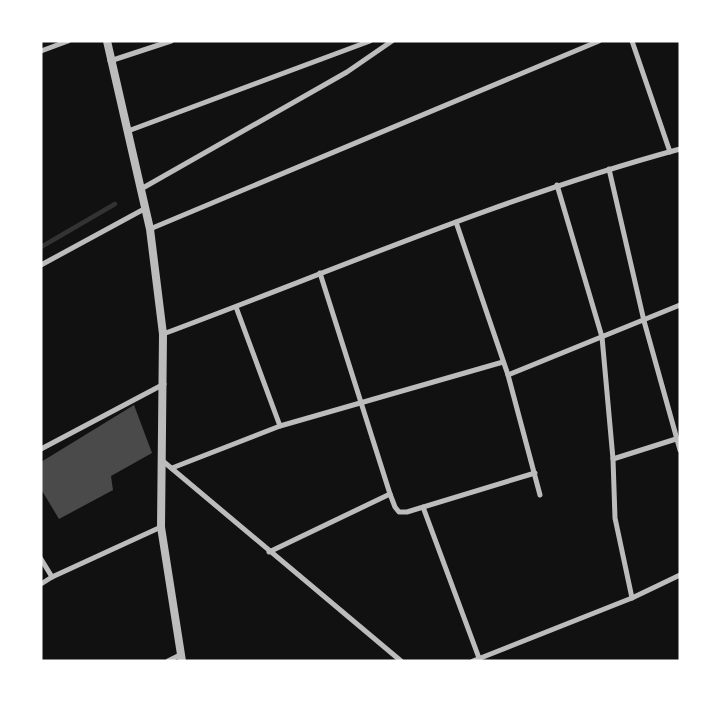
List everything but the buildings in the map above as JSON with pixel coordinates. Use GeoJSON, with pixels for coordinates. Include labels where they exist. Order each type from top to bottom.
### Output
{"type":"FeatureCollection","features":[{"type":"Feature","properties":{"kind":"street"},"geometry":{"type":"LineString","coordinates":[[41,51],[68,41]]}},
{"type":"Feature","properties":{"kind":"street"},"geometry":{"type":"LineString","coordinates":[[107,41],[110,61],[146,208],[164,334],[164,462],[161,527],[181,658],[168,661]]}},
{"type":"Feature","properties":{"kind":"street"},"geometry":{"type":"LineString","coordinates":[[110,61],[171,41]]}},
{"type":"Feature","properties":{"kind":"street"},"geometry":{"type":"LineString","coordinates":[[128,131],[370,41]]}},
{"type":"Feature","properties":{"kind":"street"},"geometry":{"type":"LineString","coordinates":[[141,189],[347,72],[392,41]]}},
{"type":"Feature","properties":{"kind":"street"},"geometry":{"type":"LineString","coordinates":[[150,229],[599,41]]}},
{"type":"Feature","properties":{"kind":"street"},"geometry":{"type":"LineString","coordinates":[[632,41],[670,152]]}},
{"type":"Feature","properties":{"kind":"street"},"geometry":{"type":"LineString","coordinates":[[164,334],[320,273],[557,185],[680,149]]}},
{"type":"Feature","properties":{"kind":"street"},"geometry":{"type":"LineString","coordinates":[[609,170],[644,320],[680,450]]}},
{"type":"Feature","properties":{"kind":"street"},"geometry":{"type":"LineString","coordinates":[[557,185],[602,337],[614,459],[615,518],[632,598]]}},
{"type":"Feature","properties":{"kind":"street"},"geometry":{"type":"LineString","coordinates":[[41,265],[146,208]]}},
{"type":"Feature","properties":{"kind":"street"},"geometry":{"type":"LineString","coordinates":[[456,222],[508,375],[540,495]]}},
{"type":"Feature","properties":{"kind":"street"},"geometry":{"type":"LineString","coordinates":[[320,273],[390,494],[399,512],[423,507],[535,472]]}},
{"type":"Feature","properties":{"kind":"street"},"geometry":{"type":"LineString","coordinates":[[508,375],[680,305]]}},
{"type":"Feature","properties":{"kind":"street"},"geometry":{"type":"LineString","coordinates":[[236,307],[280,426]]}},
{"type":"Feature","properties":{"kind":"street"},"geometry":{"type":"LineString","coordinates":[[172,468],[280,426],[503,362]]}},
{"type":"Feature","properties":{"kind":"street"},"geometry":{"type":"LineString","coordinates":[[41,449],[164,384]]}},
{"type":"Feature","properties":{"kind":"street"},"geometry":{"type":"LineString","coordinates":[[614,459],[676,438]]}},
{"type":"Feature","properties":{"kind":"street"},"geometry":{"type":"LineString","coordinates":[[164,462],[401,661]]}},
{"type":"Feature","properties":{"kind":"street"},"geometry":{"type":"LineString","coordinates":[[269,552],[390,494]]}},
{"type":"Feature","properties":{"kind":"street"},"geometry":{"type":"LineString","coordinates":[[423,507],[479,658]]}},
{"type":"Feature","properties":{"kind":"street"},"geometry":{"type":"LineString","coordinates":[[41,584],[52,576],[161,527]]}},
{"type":"Feature","properties":{"kind":"street"},"geometry":{"type":"LineString","coordinates":[[41,559],[52,576]]}},
{"type":"Feature","properties":{"kind":"street"},"geometry":{"type":"LineString","coordinates":[[473,661],[632,598],[680,575]]}},
{"type":"Feature","properties":{"kind":"waterway"},"geometry":{"type":"LineString","coordinates":[[41,247],[115,204]]}}]}
